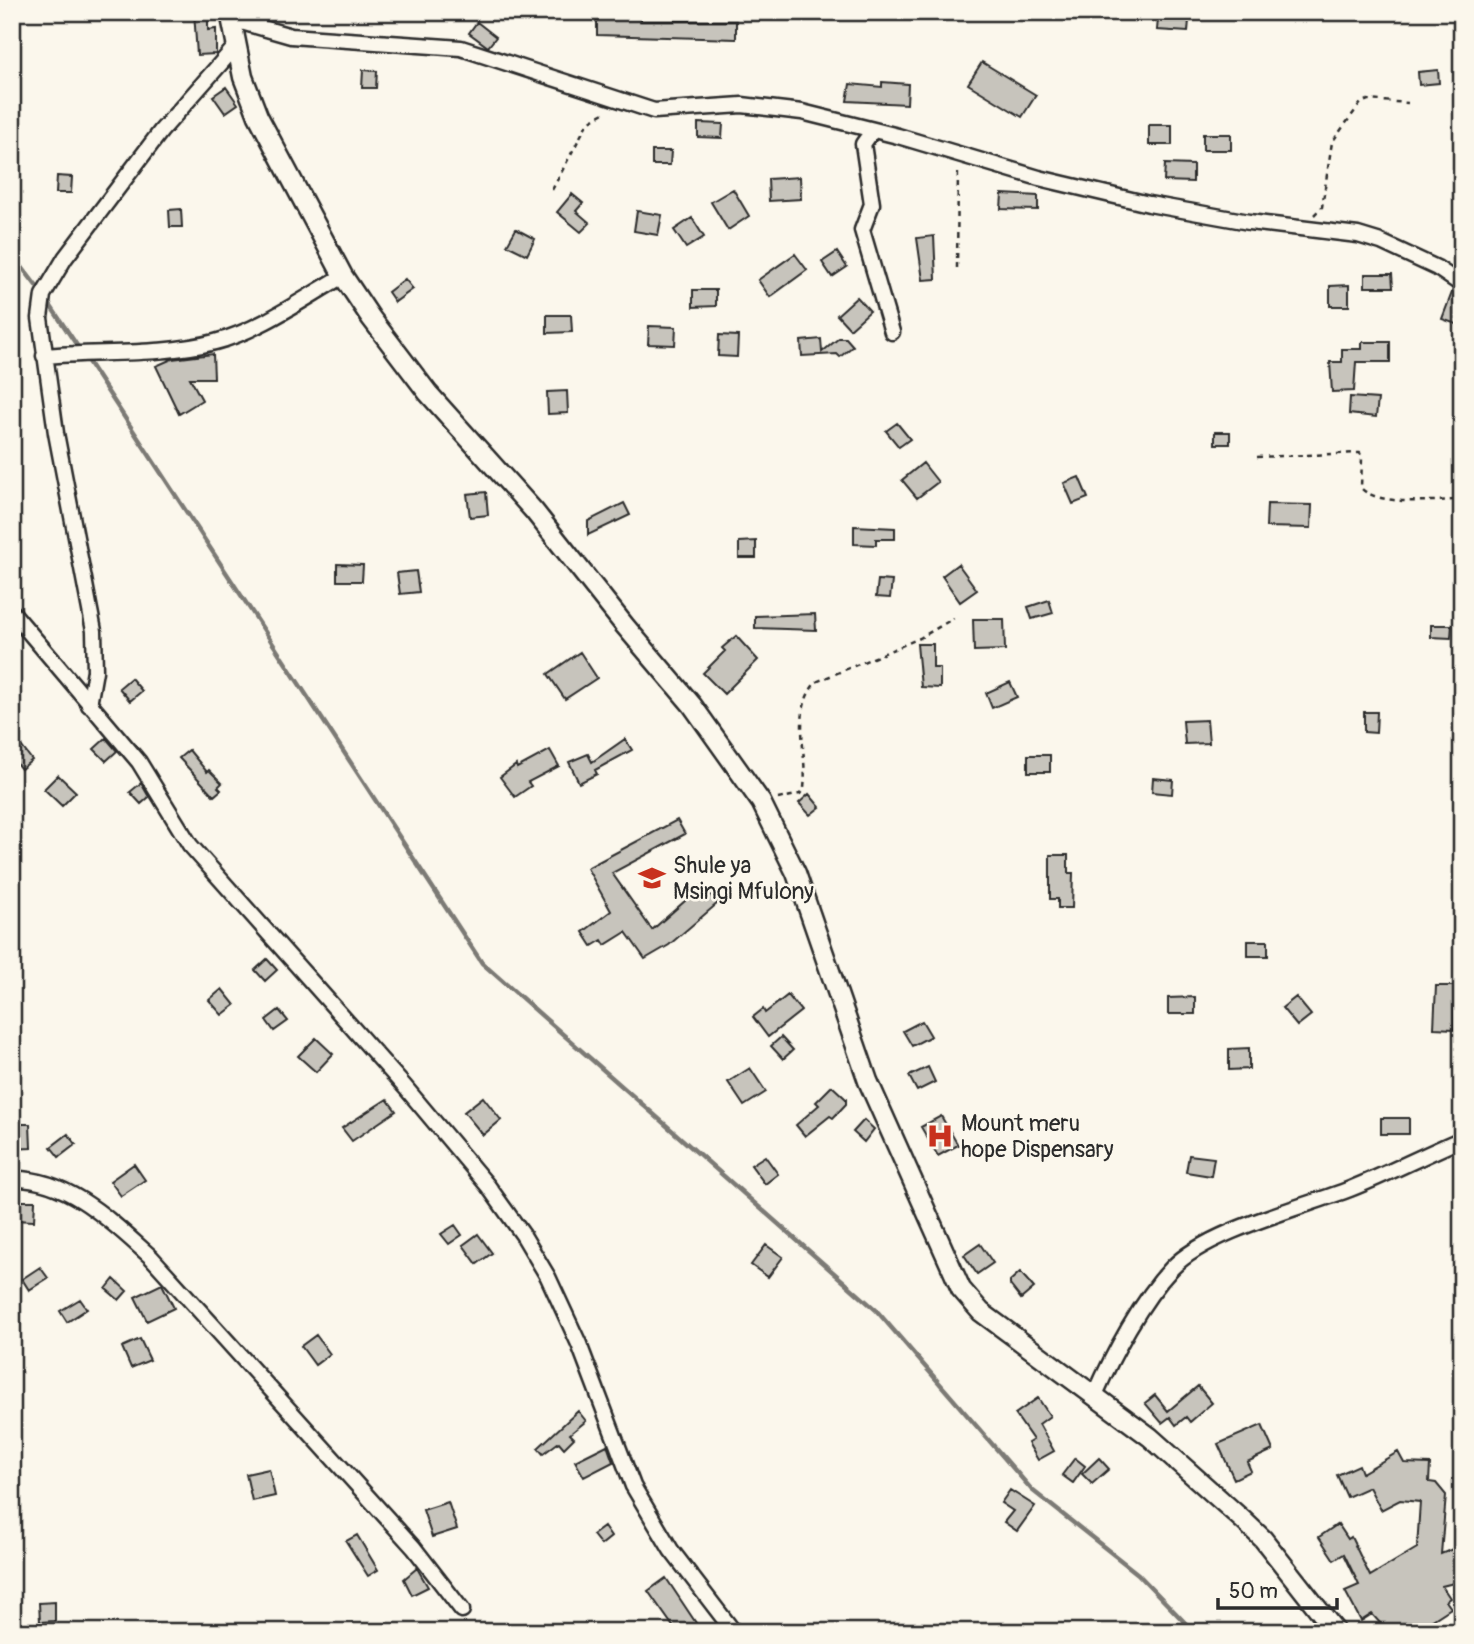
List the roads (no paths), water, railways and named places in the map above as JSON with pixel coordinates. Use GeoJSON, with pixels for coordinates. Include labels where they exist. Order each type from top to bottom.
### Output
{"type":"FeatureCollection","features":[{"type":"Feature","properties":{"kind":"street"},"geometry":{"type":"LineString","coordinates":[[1336,1632],[1263,1539],[1150,1437],[981,1312],[956,1281],[868,1081],[796,873],[761,802],[692,705],[534,511],[411,372],[343,276],[258,116],[243,77],[231,16],[291,36],[461,48],[629,105],[669,111],[756,106],[803,112],[1039,178],[1149,204],[1298,229],[1337,232],[1381,242],[1437,268],[1462,285]]}},
{"type":"Feature","properties":{"kind":"street"},"geometry":{"type":"LineString","coordinates":[[89,705],[95,671],[94,631],[44,356],[39,306],[51,278],[162,131],[236,46]]}},
{"type":"Feature","properties":{"kind":"street"},"geometry":{"type":"LineString","coordinates":[[873,130],[863,144],[872,204],[862,230],[892,332]]}},
{"type":"Feature","properties":{"kind":"street"},"geometry":{"type":"LineString","coordinates":[[44,356],[152,350],[216,342],[275,315],[343,276]]}},
{"type":"Feature","properties":{"kind":"street"},"geometry":{"type":"LineString","coordinates":[[12,612],[139,762],[190,845],[405,1087],[488,1186],[523,1235],[548,1277],[579,1344],[634,1486],[671,1550],[734,1632]]}},
{"type":"Feature","properties":{"kind":"street"},"geometry":{"type":"LineString","coordinates":[[1095,1395],[1117,1351],[1147,1303],[1171,1269],[1184,1258],[1217,1239],[1354,1187],[1462,1139]]}},
{"type":"Feature","properties":{"kind":"street"},"geometry":{"type":"LineString","coordinates":[[12,1179],[37,1182],[74,1195],[108,1219],[151,1257],[414,1548],[462,1610]]}},
{"type":"Feature","properties":{"kind":"waterway"},"geometry":{"type":"LineString","coordinates":[[12,254],[41,292]]}},
{"type":"Feature","properties":{"kind":"waterway"},"geometry":{"type":"LineString","coordinates":[[46,299],[80,350]]}},
{"type":"Feature","properties":{"kind":"waterway"},"geometry":{"type":"LineString","coordinates":[[85,357],[482,963],[876,1310],[1032,1490],[1138,1574],[1194,1632]]}},
{"type":"Feature","properties":{"kind":"place","name":"Shule ya Msingi Mfulony"},"geometry":{"type":"Point","coordinates":[652,878]}},
{"type":"Feature","properties":{"kind":"place","name":"Mount meru hope Dispensary"},"geometry":{"type":"Point","coordinates":[940,1136]}}]}
